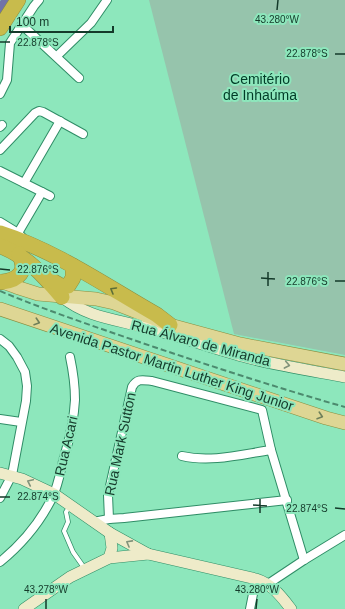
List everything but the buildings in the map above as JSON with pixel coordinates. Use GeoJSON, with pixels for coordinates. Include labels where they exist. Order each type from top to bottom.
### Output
{"type":"FeatureCollection","features":[{"type":"Feature","properties":{"kind":"highway"},"geometry":{"type":"LineString","coordinates":[[0,28],[18,0]]}},
{"type":"Feature","properties":{"kind":"highway"},"geometry":{"type":"LineString","coordinates":[[0,233],[55,256],[157,315],[170,325]]}},
{"type":"Feature","properties":{"kind":"highway"},"geometry":{"type":"LineString","coordinates":[[0,246],[22,243]]}},
{"type":"Feature","properties":{"kind":"highway"},"geometry":{"type":"LineString","coordinates":[[22,243],[31,263],[62,297]]}},
{"type":"Feature","properties":{"kind":"highway"},"geometry":{"type":"LineString","coordinates":[[1,281],[14,280],[21,274],[23,264],[22,243]]}},
{"type":"Feature","properties":{"kind":"highway"},"geometry":{"type":"LineString","coordinates":[[44,277],[61,286],[68,286],[73,278],[73,266]]}},
{"type":"Feature","properties":{"kind":"main road"},"geometry":{"type":"LineString","coordinates":[[1,281],[33,292],[62,297],[96,299],[114,303],[170,325],[240,344],[345,364]]}},
{"type":"Feature","properties":{"kind":"main road","name":"Rua Álvaro de Miranda"},"geometry":{"type":"LineString","coordinates":[[62,297],[77,308],[108,318],[250,358],[345,377]]}},
{"type":"Feature","properties":{"kind":"main road","name":"Avenida Pastor Martin Luther King Junior"},"geometry":{"type":"LineString","coordinates":[[0,309],[345,423]]}},
{"type":"Feature","properties":{"kind":"main road"},"geometry":{"type":"LineString","coordinates":[[0,473],[12,475],[54,494],[110,533],[148,554],[256,579],[268,584],[279,594],[291,609]]}},
{"type":"Feature","properties":{"kind":"main road"},"geometry":{"type":"LineString","coordinates":[[109,558],[112,548],[110,533]]}},
{"type":"Feature","properties":{"kind":"main road"},"geometry":{"type":"LineString","coordinates":[[24,609],[70,576],[109,558],[148,554]]}},
{"type":"Feature","properties":{"kind":"street"},"geometry":{"type":"LineString","coordinates":[[0,94],[7,80],[10,43],[39,0]]}},
{"type":"Feature","properties":{"kind":"street"},"geometry":{"type":"LineString","coordinates":[[58,56],[91,22],[106,0]]}},
{"type":"Feature","properties":{"kind":"street"},"geometry":{"type":"LineString","coordinates":[[22,25],[58,56],[79,78]]}},
{"type":"Feature","properties":{"kind":"street"},"geometry":{"type":"LineString","coordinates":[[0,150],[35,113],[39,111],[83,134]]}},
{"type":"Feature","properties":{"kind":"street"},"geometry":{"type":"LineString","coordinates":[[24,183],[60,121]]}},
{"type":"Feature","properties":{"kind":"street"},"geometry":{"type":"LineString","coordinates":[[0,171],[50,196]]}},
{"type":"Feature","properties":{"kind":"street"},"geometry":{"type":"LineString","coordinates":[[0,222],[22,243],[42,192]]}},
{"type":"Feature","properties":{"kind":"street"},"geometry":{"type":"LineString","coordinates":[[0,340],[8,346],[17,357],[25,372],[27,386],[26,401],[12,475],[0,498]]}},
{"type":"Feature","properties":{"kind":"street","name":"Rua Acari"},"geometry":{"type":"LineString","coordinates":[[0,562],[28,535],[54,494],[68,441],[74,407],[75,387],[70,357]]}},
{"type":"Feature","properties":{"kind":"street","name":"Rua Mark Sutton"},"geometry":{"type":"LineString","coordinates":[[109,519],[108,495],[129,396],[135,382],[140,379],[262,410],[271,450]]}},
{"type":"Feature","properties":{"kind":"street"},"geometry":{"type":"LineString","coordinates":[[0,419],[22,422]]}},
{"type":"Feature","properties":{"kind":"street"},"geometry":{"type":"LineString","coordinates":[[182,456],[198,459],[271,450],[304,560]]}},
{"type":"Feature","properties":{"kind":"street"},"geometry":{"type":"LineString","coordinates":[[93,522],[287,500]]}},
{"type":"Feature","properties":{"kind":"street"},"geometry":{"type":"LineString","coordinates":[[110,533],[117,519]]}},
{"type":"Feature","properties":{"kind":"street"},"geometry":{"type":"LineString","coordinates":[[268,584],[345,535]]}},
{"type":"Feature","properties":{"kind":"street"},"geometry":{"type":"LineString","coordinates":[[250,609],[256,579]]}},
{"type":"Feature","properties":{"kind":"lane"},"geometry":{"type":"LineString","coordinates":[[70,506],[66,512],[68,522],[64,531],[73,552],[85,570]]}},
{"type":"Feature","properties":{"kind":"green space","name":"Cemitério de Inhaúma"},"geometry":{"type":"Polygon","coordinates":[[[149,0],[345,0],[345,355],[234,334],[149,0]]]}},
{"type":"Feature","properties":{"kind":"waterway"},"geometry":{"type":"LineString","coordinates":[[0,12],[8,0]]}},
{"type":"Feature","properties":{"kind":"railway"},"geometry":{"type":"LineString","coordinates":[[0,291],[154,347],[273,386],[345,407]]}}]}
